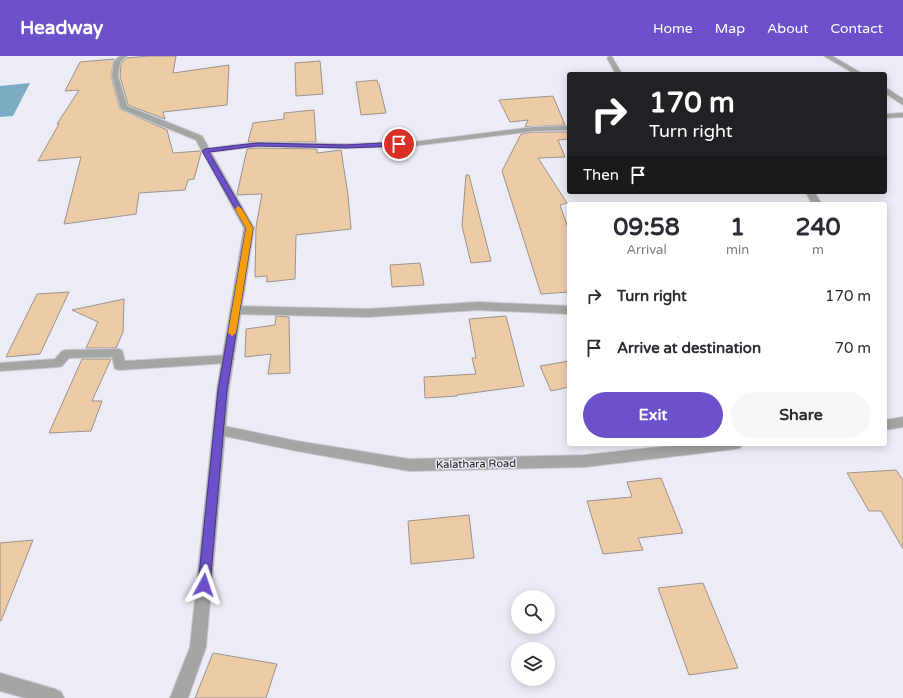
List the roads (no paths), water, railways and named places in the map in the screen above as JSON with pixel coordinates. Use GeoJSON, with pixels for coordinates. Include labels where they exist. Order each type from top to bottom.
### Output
{"type":"FeatureCollection","features":[{"type":"Feature","properties":{"kind":"street"},"geometry":{"type":"LineString","coordinates":[[124,56],[117,61],[115,76],[124,107],[198,138],[250,228],[228,359],[219,430],[198,647],[179,698]]}},
{"type":"Feature","properties":{"kind":"street"},"geometry":{"type":"LineString","coordinates":[[827,56],[856,72]]}},
{"type":"Feature","properties":{"kind":"street"},"geometry":{"type":"LineString","coordinates":[[610,58],[618,72]]}},
{"type":"Feature","properties":{"kind":"street"},"geometry":{"type":"LineString","coordinates":[[887,90],[903,103]]}},
{"type":"Feature","properties":{"kind":"street"},"geometry":{"type":"LineString","coordinates":[[887,116],[903,115]]}},
{"type":"Feature","properties":{"kind":"street"},"geometry":{"type":"LineString","coordinates":[[205,151],[257,144],[346,146],[413,144],[534,129],[567,128]]}},
{"type":"Feature","properties":{"kind":"street"},"geometry":{"type":"LineString","coordinates":[[236,310],[368,313],[478,306],[567,310]]}},
{"type":"Feature","properties":{"kind":"street"},"geometry":{"type":"LineString","coordinates":[[0,367],[58,363],[66,354],[118,353],[119,366],[228,359]]}},
{"type":"Feature","properties":{"kind":"street"},"geometry":{"type":"LineString","coordinates":[[887,425],[903,422]]}},
{"type":"Feature","properties":{"kind":"street","name":"Kalathara Road"},"geometry":{"type":"LineString","coordinates":[[219,430],[297,446],[409,465],[585,461],[717,446]]}},
{"type":"Feature","properties":{"kind":"street"},"geometry":{"type":"LineString","coordinates":[[0,682],[55,698]]}},
{"type":"Feature","properties":{"kind":"water"},"geometry":{"type":"Polygon","coordinates":[[[30,83],[13,116],[0,117],[0,86],[30,83]]]}}]}
